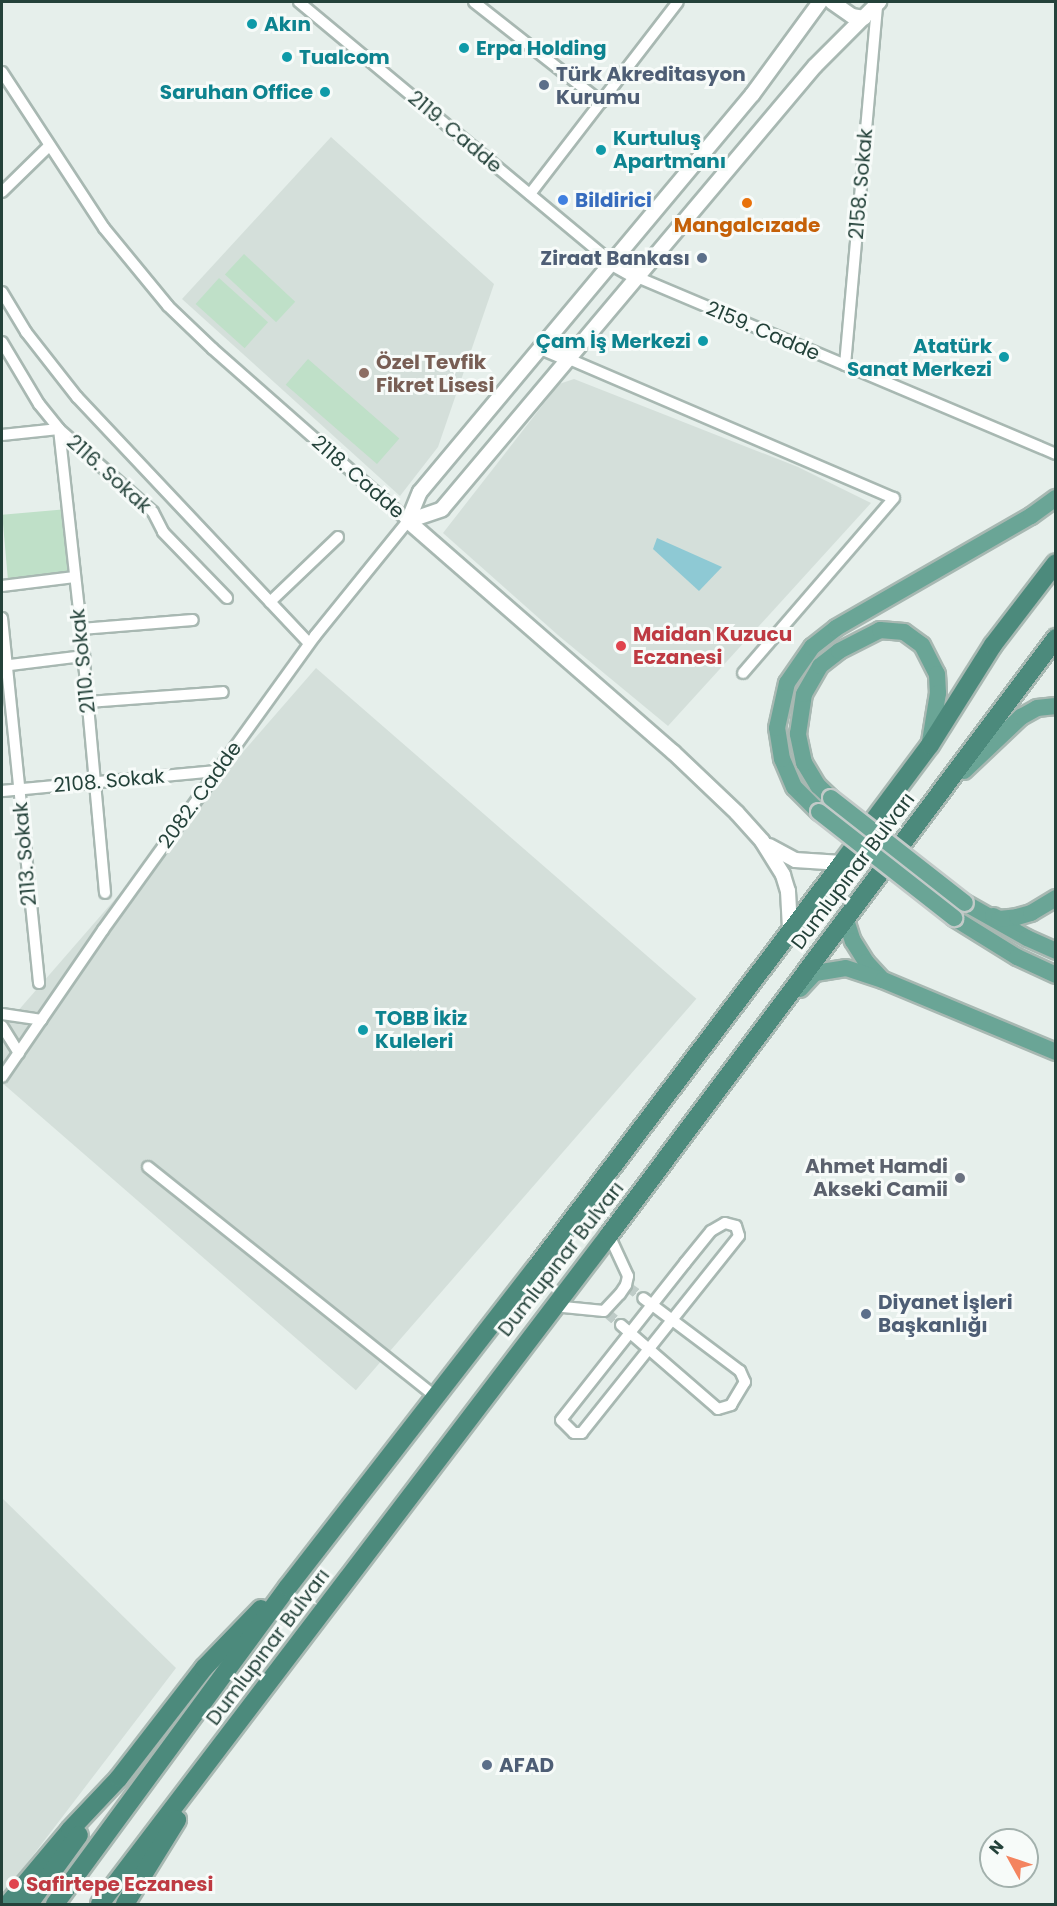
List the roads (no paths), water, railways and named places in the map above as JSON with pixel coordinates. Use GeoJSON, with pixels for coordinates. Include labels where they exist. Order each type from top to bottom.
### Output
{"type":"FeatureCollection","features":[{"type":"Feature","properties":{"kind":"highway","name":"Dumlupınar Bulvarı"},"geometry":{"type":"LineString","coordinates":[[55,1905],[288,1587],[436,1397],[790,928],[842,863],[930,745],[993,645],[1056,563]]}},
{"type":"Feature","properties":{"kind":"highway","name":"Dumlupınar Bulvarı"},"geometry":{"type":"LineString","coordinates":[[99,1905],[211,1761],[553,1306],[609,1235],[1056,638]]}},
{"type":"Feature","properties":{"kind":"highway","name":"Dumlupınar Bulvarı"},"geometry":{"type":"LineString","coordinates":[[8,1905],[70,1830],[119,1778],[204,1668],[261,1610],[288,1587]]}},
{"type":"Feature","properties":{"kind":"highway"},"geometry":{"type":"LineString","coordinates":[[125,1905],[211,1761]]}},
{"type":"Feature","properties":{"kind":"highway"},"geometry":{"type":"LineString","coordinates":[[29,1905],[119,1778]]}},
{"type":"Feature","properties":{"kind":"main road"},"geometry":{"type":"LineString","coordinates":[[1056,498],[1031,516],[836,628],[812,647],[787,683],[777,728],[782,759],[794,787],[819,812],[954,918],[1017,957],[1056,975]]}},
{"type":"Feature","properties":{"kind":"main road"},"geometry":{"type":"LineString","coordinates":[[930,745],[938,693],[937,674],[922,645],[904,632],[880,630],[849,645],[820,666],[804,694],[798,734],[804,763],[818,786],[965,903],[1027,938],[1056,951]]}},
{"type":"Feature","properties":{"kind":"main road"},"geometry":{"type":"LineString","coordinates":[[933,802],[1005,729],[1037,708],[1056,706]]}},
{"type":"Feature","properties":{"kind":"main road"},"geometry":{"type":"LineString","coordinates":[[965,903],[999,919],[1031,912],[1056,898]]}},
{"type":"Feature","properties":{"kind":"main road"},"geometry":{"type":"LineString","coordinates":[[846,920],[853,941],[866,962],[883,980]]}},
{"type":"Feature","properties":{"kind":"main road"},"geometry":{"type":"LineString","coordinates":[[771,1017],[815,973],[846,968],[883,980],[1056,1052]]}},
{"type":"Feature","properties":{"kind":"street","name":"2119. Cadde"},"geometry":{"type":"LineString","coordinates":[[298,2],[612,263]]}},
{"type":"Feature","properties":{"kind":"street"},"geometry":{"type":"LineString","coordinates":[[474,2],[602,102]]}},
{"type":"Feature","properties":{"kind":"street"},"geometry":{"type":"LineString","coordinates":[[530,194],[678,2]]}},
{"type":"Feature","properties":{"kind":"street"},"geometry":{"type":"LineString","coordinates":[[408,521],[420,492],[776,66],[820,2]]}},
{"type":"Feature","properties":{"kind":"street"},"geometry":{"type":"LineString","coordinates":[[832,2],[852,16],[864,18]]}},
{"type":"Feature","properties":{"kind":"street"},"geometry":{"type":"LineString","coordinates":[[408,521],[442,509],[815,66],[878,3]]}},
{"type":"Feature","properties":{"kind":"street","name":"2158. Sokak"},"geometry":{"type":"LineString","coordinates":[[845,365],[878,3]]}},
{"type":"Feature","properties":{"kind":"street","name":"2118. Cadde"},"geometry":{"type":"LineString","coordinates":[[2,72],[49,146],[118,246],[168,306],[213,350],[673,752],[762,841]]}},
{"type":"Feature","properties":{"kind":"street"},"geometry":{"type":"LineString","coordinates":[[2,192],[49,146]]}},
{"type":"Feature","properties":{"kind":"street"},"geometry":{"type":"LineString","coordinates":[[612,263],[637,277]]}},
{"type":"Feature","properties":{"kind":"street","name":"2159. Cadde"},"geometry":{"type":"LineString","coordinates":[[637,277],[1056,454]]}},
{"type":"Feature","properties":{"kind":"street"},"geometry":{"type":"LineString","coordinates":[[2,292],[26,332],[77,397],[309,643]]}},
{"type":"Feature","properties":{"kind":"street","name":"2116. Sokak"},"geometry":{"type":"LineString","coordinates":[[2,342],[39,404],[59,429],[153,512],[163,532],[227,598]]}},
{"type":"Feature","properties":{"kind":"street"},"geometry":{"type":"LineString","coordinates":[[541,347],[894,498],[743,674]]}},
{"type":"Feature","properties":{"kind":"street"},"geometry":{"type":"LineString","coordinates":[[2,435],[59,429]]}},
{"type":"Feature","properties":{"kind":"street","name":"2110. Sokak"},"geometry":{"type":"LineString","coordinates":[[59,429],[84,656],[105,892]]}},
{"type":"Feature","properties":{"kind":"street","name":"2082. Cadde"},"geometry":{"type":"LineString","coordinates":[[2,1077],[309,643],[408,521]]}},
{"type":"Feature","properties":{"kind":"street"},"geometry":{"type":"LineString","coordinates":[[270,602],[338,537]]}},
{"type":"Feature","properties":{"kind":"street"},"geometry":{"type":"LineString","coordinates":[[2,586],[74,577]]}},
{"type":"Feature","properties":{"kind":"street","name":"2113. Sokak"},"geometry":{"type":"LineString","coordinates":[[2,618],[4,665],[20,789],[39,983]]}},
{"type":"Feature","properties":{"kind":"street"},"geometry":{"type":"LineString","coordinates":[[81,629],[193,620]]}},
{"type":"Feature","properties":{"kind":"street"},"geometry":{"type":"LineString","coordinates":[[4,665],[84,656]]}},
{"type":"Feature","properties":{"kind":"street"},"geometry":{"type":"LineString","coordinates":[[88,702],[223,692]]}},
{"type":"Feature","properties":{"kind":"street","name":"2108. Sokak"},"geometry":{"type":"LineString","coordinates":[[2,791],[217,771]]}},
{"type":"Feature","properties":{"kind":"street"},"geometry":{"type":"LineString","coordinates":[[762,841],[795,860],[842,863]]}},
{"type":"Feature","properties":{"kind":"street"},"geometry":{"type":"LineString","coordinates":[[762,841],[778,865],[788,891],[790,928]]}},
{"type":"Feature","properties":{"kind":"street"},"geometry":{"type":"LineString","coordinates":[[2,1014],[42,1020]]}},
{"type":"Feature","properties":{"kind":"street"},"geometry":{"type":"LineString","coordinates":[[2,1026],[19,1053]]}},
{"type":"Feature","properties":{"kind":"street"},"geometry":{"type":"LineString","coordinates":[[148,1167],[436,1397]]}},
{"type":"Feature","properties":{"kind":"street"},"geometry":{"type":"LineString","coordinates":[[725,1223],[736,1226],[739,1236],[582,1433],[574,1433],[561,1420],[653,1304],[711,1231],[725,1223]]}},
{"type":"Feature","properties":{"kind":"street"},"geometry":{"type":"LineString","coordinates":[[553,1306],[606,1312],[627,1286],[628,1276],[609,1235]]}},
{"type":"Feature","properties":{"kind":"street"},"geometry":{"type":"LineString","coordinates":[[621,1325],[718,1409],[731,1405],[745,1382],[740,1371],[643,1298]]}},
{"type":"Feature","properties":{"kind":"water"},"geometry":{"type":"Polygon","coordinates":[[[657,538],[722,567],[699,591],[653,549],[657,538]]]}},
{"type":"Feature","properties":{"kind":"tunnel"},"geometry":{"type":"LineString","coordinates":[[628,1287],[643,1298]]}},
{"type":"Feature","properties":{"kind":"tunnel"},"geometry":{"type":"LineString","coordinates":[[607,1313],[621,1325]]}},
{"type":"Feature","properties":{"kind":"place","name":"Akın"},"geometry":{"type":"Point","coordinates":[252,24]}},
{"type":"Feature","properties":{"kind":"place","name":"Erpa Holding"},"geometry":{"type":"Point","coordinates":[464,48]}},
{"type":"Feature","properties":{"kind":"place","name":"Tualcom"},"geometry":{"type":"Point","coordinates":[287,57]}},
{"type":"Feature","properties":{"kind":"place","name":"Türk Akreditasyon Kurumu"},"geometry":{"type":"Point","coordinates":[544,85]}},
{"type":"Feature","properties":{"kind":"place","name":"Saruhan Office"},"geometry":{"type":"Point","coordinates":[325,92]}},
{"type":"Feature","properties":{"kind":"place","name":"Kurtuluş Apartmanı"},"geometry":{"type":"Point","coordinates":[601,150]}},
{"type":"Feature","properties":{"kind":"place","name":"Bildirici"},"geometry":{"type":"Point","coordinates":[563,200]}},
{"type":"Feature","properties":{"kind":"place","name":"Mangalcızade"},"geometry":{"type":"Point","coordinates":[747,203]}},
{"type":"Feature","properties":{"kind":"place","name":"Ziraat Bankası"},"geometry":{"type":"Point","coordinates":[702,258]}},
{"type":"Feature","properties":{"kind":"place","name":"Çam İş Merkezi"},"geometry":{"type":"Point","coordinates":[703,341]}},
{"type":"Feature","properties":{"kind":"place","name":"Atatürk Sanat Merkezi"},"geometry":{"type":"Point","coordinates":[1004,357]}},
{"type":"Feature","properties":{"kind":"place","name":"Özel Tevfik Fikret Lisesi"},"geometry":{"type":"Point","coordinates":[364,373]}},
{"type":"Feature","properties":{"kind":"place","name":"Maidan Kuzucu Eczanesi"},"geometry":{"type":"Point","coordinates":[621,646]}},
{"type":"Feature","properties":{"kind":"place","name":"TOBB İkiz Kuleleri"},"geometry":{"type":"Point","coordinates":[363,1030]}},
{"type":"Feature","properties":{"kind":"place","name":"Ahmet Hamdi Akseki Camii"},"geometry":{"type":"Point","coordinates":[960,1178]}},
{"type":"Feature","properties":{"kind":"place","name":"Diyanet İşleri Başkanlığı"},"geometry":{"type":"Point","coordinates":[866,1314]}},
{"type":"Feature","properties":{"kind":"place","name":"AFAD"},"geometry":{"type":"Point","coordinates":[487,1765]}},
{"type":"Feature","properties":{"kind":"place","name":"Safirtepe Eczanesi"},"geometry":{"type":"Point","coordinates":[14,1884]}}]}
